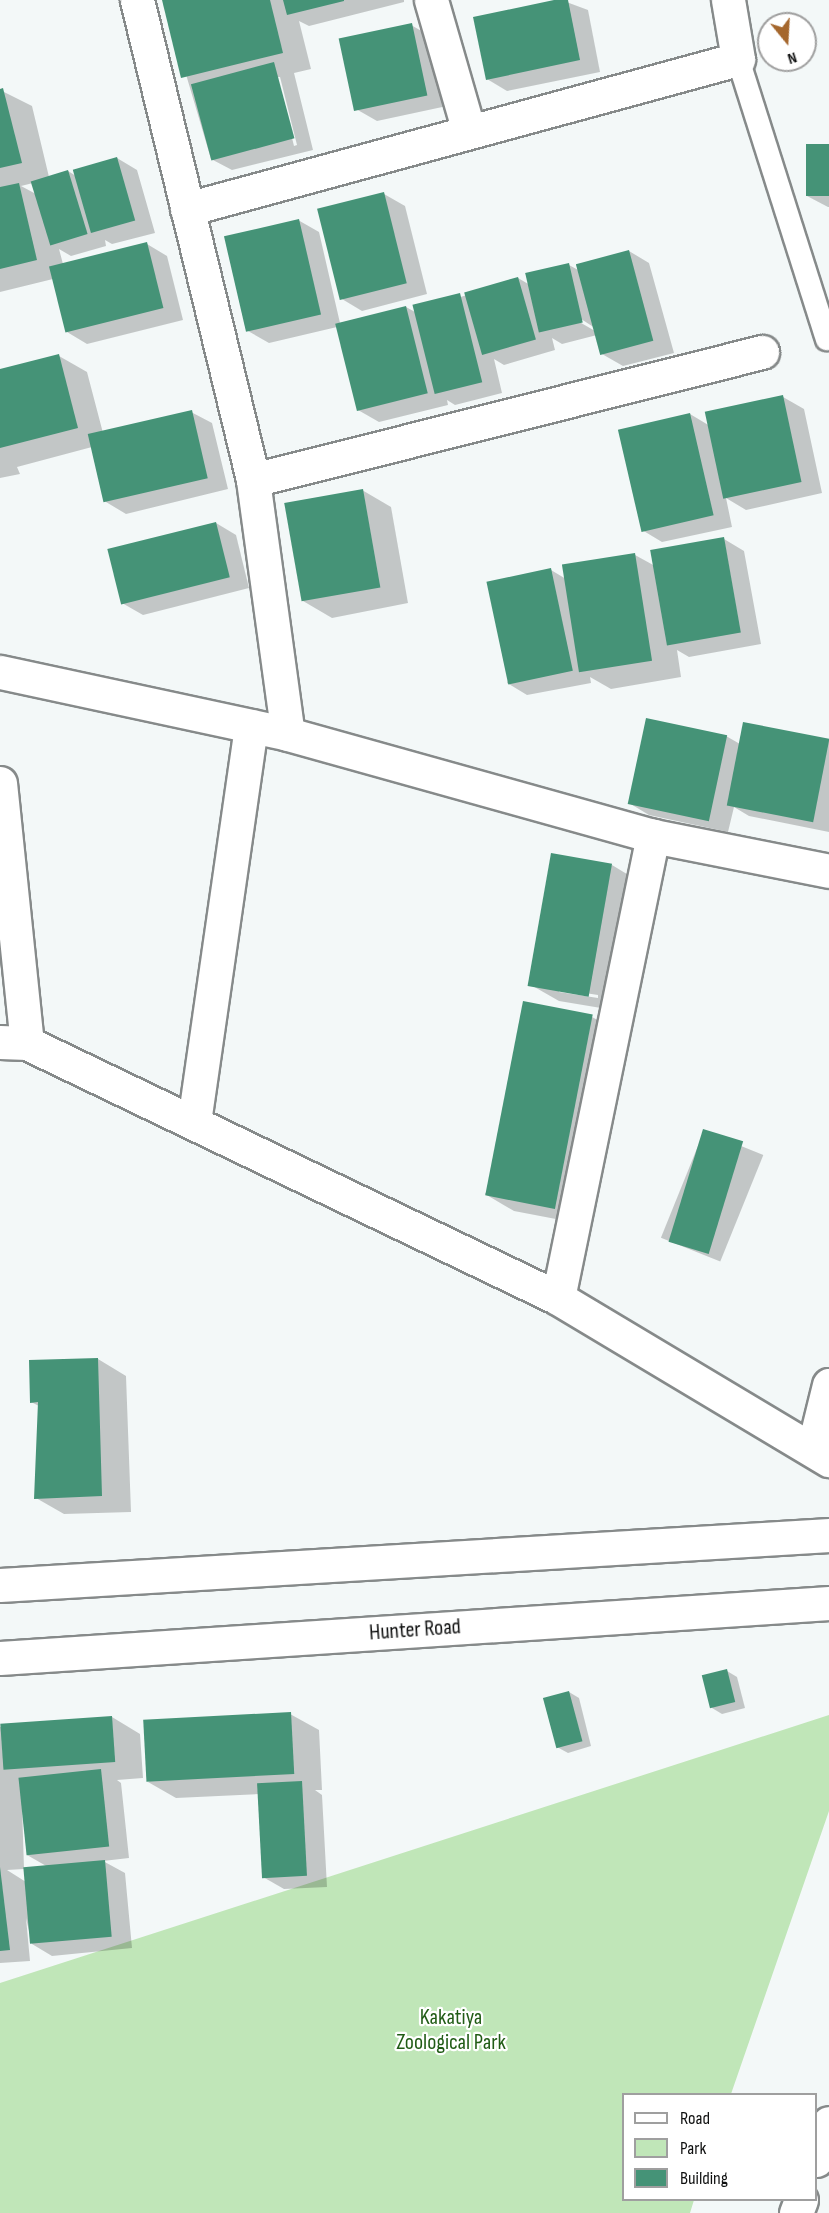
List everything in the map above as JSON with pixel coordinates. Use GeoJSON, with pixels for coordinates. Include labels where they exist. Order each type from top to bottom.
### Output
{"type":"FeatureCollection","features":[{"type":"Feature","properties":{"kind":"street"},"geometry":{"type":"LineString","coordinates":[[137,0],[253,480],[288,734]]}},
{"type":"Feature","properties":{"kind":"street"},"geometry":{"type":"LineString","coordinates":[[431,0],[469,132]]}},
{"type":"Feature","properties":{"kind":"street"},"geometry":{"type":"LineString","coordinates":[[187,209],[738,59],[728,0]]}},
{"type":"Feature","properties":{"kind":"street"},"geometry":{"type":"LineString","coordinates":[[253,480],[762,352]]}},
{"type":"Feature","properties":{"kind":"street"},"geometry":{"type":"LineString","coordinates":[[0,672],[288,734],[653,836],[829,871]]}},
{"type":"Feature","properties":{"kind":"street"},"geometry":{"type":"LineString","coordinates":[[195,1122],[250,726]]}},
{"type":"Feature","properties":{"kind":"street"},"geometry":{"type":"LineString","coordinates":[[0,783],[13,1043],[195,1122],[558,1298],[821,1455],[829,1385]]}},
{"type":"Feature","properties":{"kind":"street"},"geometry":{"type":"LineString","coordinates":[[558,1298],[653,836]]}},
{"type":"Feature","properties":{"kind":"street"},"geometry":{"type":"LineString","coordinates":[[0,1585],[829,1535]]}},
{"type":"Feature","properties":{"kind":"street","name":"Hunter Road"},"geometry":{"type":"LineString","coordinates":[[0,1658],[829,1603]]}},
{"type":"Feature","properties":{"kind":"street"},"geometry":{"type":"LineString","coordinates":[[817,2157],[829,2123]]}},
{"type":"Feature","properties":{"kind":"lane"},"geometry":{"type":"LineString","coordinates":[[738,59],[827,339]]}},
{"type":"Feature","properties":{"kind":"green space","name":"Kakatiya Zoological Park"},"geometry":{"type":"Polygon","coordinates":[[[829,1715],[829,1811],[731,2093],[622,2093],[622,2201],[694,2201],[690,2213],[0,2213],[0,1983],[829,1715]]]}},
{"type":"Feature","properties":{"kind":"building"},"geometry":{"type":"Polygon","coordinates":[[[162,0],[270,0],[283,53],[181,78],[162,0]]]}},
{"type":"Feature","properties":{"kind":"building"},"geometry":{"type":"Polygon","coordinates":[[[283,0],[344,0],[344,1],[287,15],[283,0]]]}},
{"type":"Feature","properties":{"kind":"building"},"geometry":{"type":"Polygon","coordinates":[[[554,0],[568,0],[580,60],[486,80],[473,17],[554,0]]]}},
{"type":"Feature","properties":{"kind":"building"},"geometry":{"type":"Polygon","coordinates":[[[412,23],[427,95],[354,111],[339,39],[412,23]]]}},
{"type":"Feature","properties":{"kind":"building"},"geometry":{"type":"Polygon","coordinates":[[[274,62],[294,138],[211,161],[191,84],[274,62]]]}},
{"type":"Feature","properties":{"kind":"building"},"geometry":{"type":"Polygon","coordinates":[[[3,88],[22,163],[0,168],[0,89],[3,88]]]}},
{"type":"Feature","properties":{"kind":"building"},"geometry":{"type":"Polygon","coordinates":[[[806,144],[829,144],[829,196],[806,196],[806,144]]]}},
{"type":"Feature","properties":{"kind":"building"},"geometry":{"type":"Polygon","coordinates":[[[117,157],[135,220],[91,233],[73,170],[117,157]]]}},
{"type":"Feature","properties":{"kind":"building"},"geometry":{"type":"Polygon","coordinates":[[[68,170],[88,234],[50,245],[31,181],[68,170]]]}},
{"type":"Feature","properties":{"kind":"building"},"geometry":{"type":"Polygon","coordinates":[[[19,183],[37,260],[0,269],[0,187],[19,183]]]}},
{"type":"Feature","properties":{"kind":"building"},"geometry":{"type":"Polygon","coordinates":[[[384,192],[407,283],[340,300],[317,209],[384,192]]]}},
{"type":"Feature","properties":{"kind":"building"},"geometry":{"type":"Polygon","coordinates":[[[299,219],[321,314],[246,332],[224,236],[299,219]]]}},
{"type":"Feature","properties":{"kind":"building"},"geometry":{"type":"Polygon","coordinates":[[[147,242],[163,308],[65,332],[49,266],[147,242]]]}},
{"type":"Feature","properties":{"kind":"building"},"geometry":{"type":"Polygon","coordinates":[[[629,250],[653,341],[600,355],[576,264],[629,250]]]}},
{"type":"Feature","properties":{"kind":"building"},"geometry":{"type":"Polygon","coordinates":[[[569,263],[583,322],[539,333],[525,273],[569,263]]]}},
{"type":"Feature","properties":{"kind":"building"},"geometry":{"type":"Polygon","coordinates":[[[518,277],[536,339],[482,355],[464,292],[518,277]]]}},
{"type":"Feature","properties":{"kind":"building"},"geometry":{"type":"Polygon","coordinates":[[[460,293],[482,382],[435,394],[412,305],[460,293]]]}},
{"type":"Feature","properties":{"kind":"building"},"geometry":{"type":"Polygon","coordinates":[[[406,306],[428,393],[357,411],[335,324],[406,306]]]}},
{"type":"Feature","properties":{"kind":"building"},"geometry":{"type":"Polygon","coordinates":[[[59,354],[78,428],[0,448],[0,369],[59,354]]]}},
{"type":"Feature","properties":{"kind":"building"},"geometry":{"type":"Polygon","coordinates":[[[783,395],[802,482],[723,499],[705,412],[783,395]]]}},
{"type":"Feature","properties":{"kind":"building"},"geometry":{"type":"Polygon","coordinates":[[[192,410],[208,478],[103,502],[88,434],[192,410]]]}},
{"type":"Feature","properties":{"kind":"building"},"geometry":{"type":"Polygon","coordinates":[[[690,413],[714,515],[642,532],[618,430],[690,413]]]}},
{"type":"Feature","properties":{"kind":"building"},"geometry":{"type":"Polygon","coordinates":[[[363,489],[380,587],[302,601],[284,503],[363,489]]]}},
{"type":"Feature","properties":{"kind":"building"},"geometry":{"type":"Polygon","coordinates":[[[216,522],[230,577],[121,604],[107,549],[216,522]]]}},
{"type":"Feature","properties":{"kind":"building"},"geometry":{"type":"Polygon","coordinates":[[[724,537],[741,633],[667,646],[650,550],[724,537]]]}},
{"type":"Feature","properties":{"kind":"building"},"geometry":{"type":"Polygon","coordinates":[[[635,553],[652,661],[579,672],[562,565],[635,553]]]}},
{"type":"Feature","properties":{"kind":"building"},"geometry":{"type":"Polygon","coordinates":[[[551,568],[573,671],[508,684],[486,582],[551,568]]]}},
{"type":"Feature","properties":{"kind":"building"},"geometry":{"type":"Polygon","coordinates":[[[646,718],[727,735],[709,821],[628,804],[646,718]]]}},
{"type":"Feature","properties":{"kind":"building"},"geometry":{"type":"Polygon","coordinates":[[[743,722],[829,739],[813,822],[727,805],[743,722]]]}},
{"type":"Feature","properties":{"kind":"building"},"geometry":{"type":"Polygon","coordinates":[[[551,853],[612,864],[589,997],[528,986],[551,853]]]}},
{"type":"Feature","properties":{"kind":"building"},"geometry":{"type":"Polygon","coordinates":[[[523,1001],[593,1015],[555,1209],[485,1195],[523,1001]]]}},
{"type":"Feature","properties":{"kind":"building"},"geometry":{"type":"Polygon","coordinates":[[[703,1129],[743,1141],[709,1254],[669,1242],[703,1129]]]}},
{"type":"Feature","properties":{"kind":"building"},"geometry":{"type":"Polygon","coordinates":[[[98,1358],[102,1496],[34,1499],[38,1402],[30,1403],[29,1360],[98,1358]]]}},
{"type":"Feature","properties":{"kind":"building"},"geometry":{"type":"Polygon","coordinates":[[[727,1669],[735,1702],[710,1708],[702,1675],[727,1669]]]}},
{"type":"Feature","properties":{"kind":"building"},"geometry":{"type":"Polygon","coordinates":[[[569,1691],[582,1741],[556,1748],[543,1698],[569,1691]]]}},
{"type":"Feature","properties":{"kind":"building"},"geometry":{"type":"Polygon","coordinates":[[[291,1712],[294,1774],[146,1782],[143,1720],[291,1712]]]}},
{"type":"Feature","properties":{"kind":"building"},"geometry":{"type":"Polygon","coordinates":[[[112,1716],[115,1762],[3,1770],[0,1724],[112,1716]]]}},
{"type":"Feature","properties":{"kind":"building"},"geometry":{"type":"Polygon","coordinates":[[[101,1769],[109,1847],[27,1855],[18,1778],[101,1769]]]}},
{"type":"Feature","properties":{"kind":"building"},"geometry":{"type":"Polygon","coordinates":[[[302,1781],[307,1876],[262,1878],[257,1783],[302,1781]]]}},
{"type":"Feature","properties":{"kind":"building"},"geometry":{"type":"Polygon","coordinates":[[[105,1860],[112,1937],[30,1944],[23,1867],[105,1860]]]}},
{"type":"Feature","properties":{"kind":"building"},"geometry":{"type":"Polygon","coordinates":[[[0,1867],[10,1950],[0,1951],[0,1867]]]}}]}
